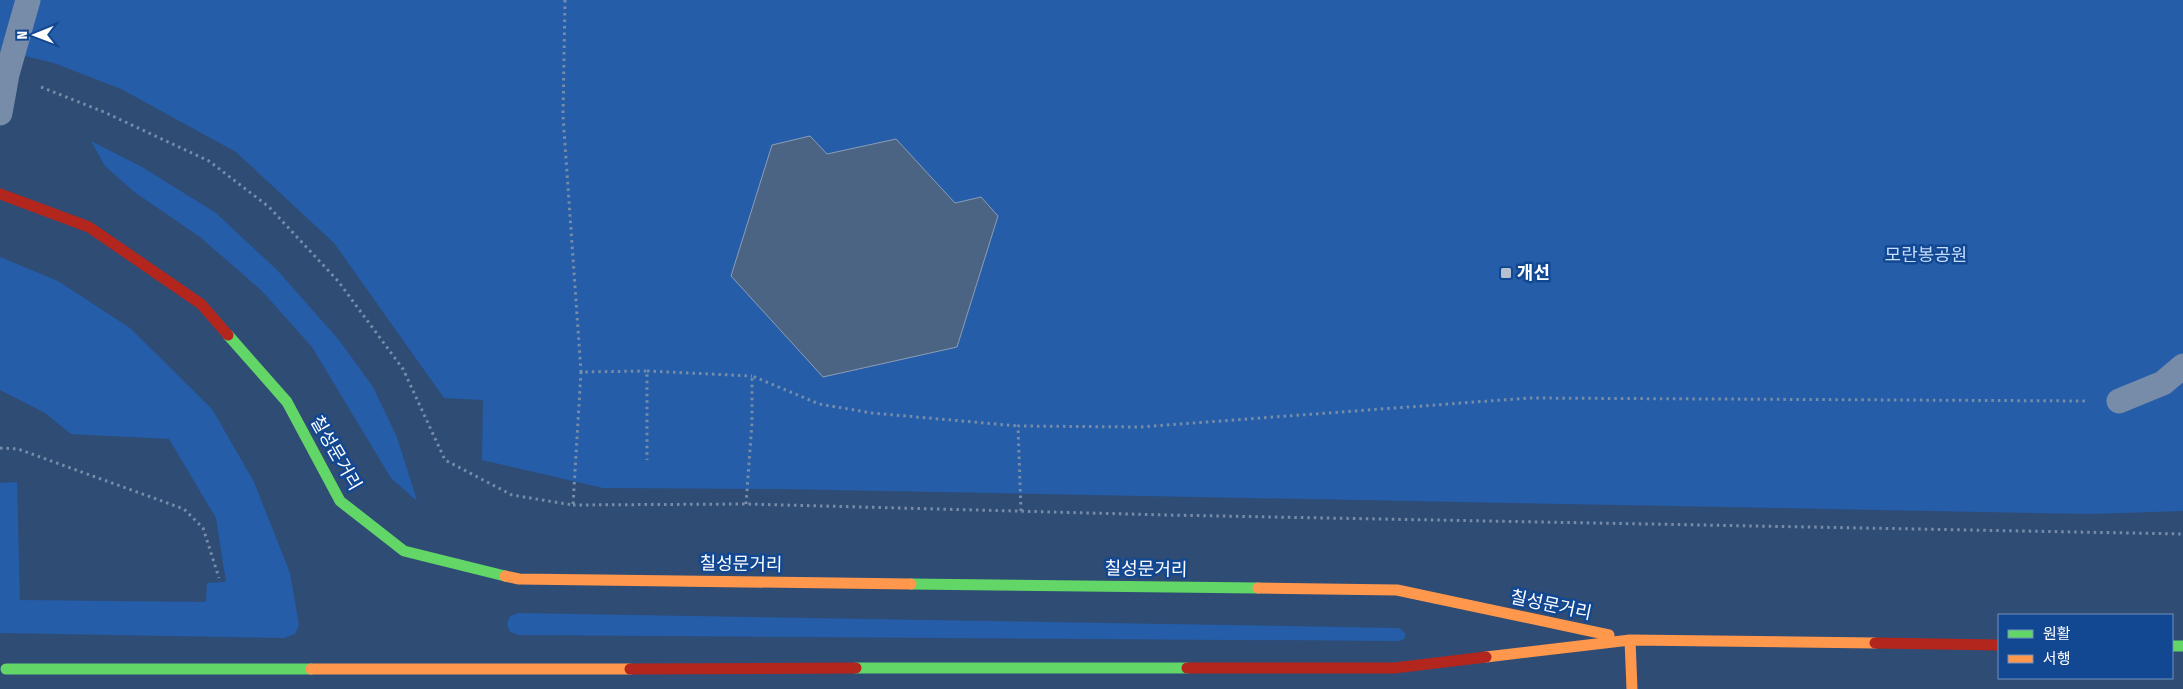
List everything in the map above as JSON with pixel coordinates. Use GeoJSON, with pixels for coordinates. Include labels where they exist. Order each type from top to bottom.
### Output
{"type":"FeatureCollection","features":[{"type":"Feature","properties":{"kind":"main road","name":"칠성문거리"},"geometry":{"type":"LineString","coordinates":[[0,194],[89,227],[202,304],[287,402],[340,501],[404,551],[518,579],[1397,590],[1630,640]]}},
{"type":"Feature","properties":{"kind":"main road","name":"칠성문거리"},"geometry":{"type":"LineString","coordinates":[[6,669],[1394,668],[1630,640],[1998,645]]}},
{"type":"Feature","properties":{"kind":"main road"},"geometry":{"type":"LineString","coordinates":[[1630,640],[1632,689]]}},
{"type":"Feature","properties":{"kind":"lane"},"geometry":{"type":"LineString","coordinates":[[0,113],[7,74],[28,0]]}},
{"type":"Feature","properties":{"kind":"lane"},"geometry":{"type":"LineString","coordinates":[[2119,401],[2163,383],[2183,366]]}},
{"type":"Feature","properties":{"kind":"path"},"geometry":{"type":"LineString","coordinates":[[565,0],[563,116],[581,372],[573,505]]}},
{"type":"Feature","properties":{"kind":"path"},"geometry":{"type":"LineString","coordinates":[[7,74],[104,112],[209,161],[269,207],[338,281],[403,368],[445,460],[512,495],[573,505],[746,504],[2183,534]]}},
{"type":"Feature","properties":{"kind":"path"},"geometry":{"type":"LineString","coordinates":[[581,372],[647,371],[752,376],[819,404],[872,413],[1018,426],[1140,426],[1528,398],[2119,401]]}},
{"type":"Feature","properties":{"kind":"path"},"geometry":{"type":"LineString","coordinates":[[647,371],[647,460]]}},
{"type":"Feature","properties":{"kind":"path"},"geometry":{"type":"LineString","coordinates":[[746,504],[752,423],[752,376]]}},
{"type":"Feature","properties":{"kind":"path"},"geometry":{"type":"LineString","coordinates":[[1018,426],[1021,511]]}},
{"type":"Feature","properties":{"kind":"path"},"geometry":{"type":"LineString","coordinates":[[0,448],[18,449],[184,509],[203,528],[219,578]]}},
{"type":"Feature","properties":{"kind":"green space","name":"모란봉공원"},"geometry":{"type":"Polygon","coordinates":[[[0,0],[2183,0],[2183,511],[2091,514],[778,489],[603,488],[482,460],[483,400],[444,398],[334,243],[236,152],[121,89],[54,63],[0,50],[0,0]]]}},
{"type":"Feature","properties":{"kind":"green space"},"geometry":{"type":"Polygon","coordinates":[[[91,141],[142,167],[216,213],[277,270],[339,340],[373,387],[397,437],[417,501],[391,478],[312,347],[261,290],[200,237],[133,191],[105,166],[91,141]]]}},
{"type":"Feature","properties":{"kind":"green space"},"geometry":{"type":"Polygon","coordinates":[[[0,257],[58,281],[130,328],[212,409],[254,482],[290,573],[299,625],[295,634],[284,638],[0,633],[0,483],[17,482],[20,600],[206,602],[207,583],[226,582],[216,518],[169,439],[71,434],[45,413],[0,390],[0,257]]]}},
{"type":"Feature","properties":{"kind":"green space"},"geometry":{"type":"Polygon","coordinates":[[[518,613],[1399,628],[1406,634],[1404,639],[1399,641],[518,635],[510,632],[507,624],[510,616],[518,613]]]}},
{"type":"Feature","properties":{"kind":"building"},"geometry":{"type":"Polygon","coordinates":[[[810,136],[827,154],[896,139],[955,203],[981,197],[998,216],[957,347],[823,377],[731,276],[772,145],[810,136]]]}},
{"type":"Feature","properties":{"kind":"traffic: fast"},"geometry":{"type":"LineString","coordinates":[[228,335],[287,402],[340,501],[404,551],[505,576]]}},
{"type":"Feature","properties":{"kind":"traffic: fast"},"geometry":{"type":"LineString","coordinates":[[911,584],[1258,588]]}},
{"type":"Feature","properties":{"kind":"traffic: fast"},"geometry":{"type":"LineString","coordinates":[[2173,646],[2183,646]]}},
{"type":"Feature","properties":{"kind":"traffic: fast"},"geometry":{"type":"LineString","coordinates":[[856,668],[1187,668]]}},
{"type":"Feature","properties":{"kind":"traffic: fast"},"geometry":{"type":"LineString","coordinates":[[6,669],[311,669]]}},
{"type":"Feature","properties":{"kind":"traffic: slow"},"geometry":{"type":"LineString","coordinates":[[505,576],[519,579],[911,584]]}},
{"type":"Feature","properties":{"kind":"traffic: slow"},"geometry":{"type":"LineString","coordinates":[[1258,588],[1397,590],[1609,635]]}},
{"type":"Feature","properties":{"kind":"traffic: slow"},"geometry":{"type":"LineString","coordinates":[[1630,640],[1632,689]]}},
{"type":"Feature","properties":{"kind":"traffic: slow"},"geometry":{"type":"LineString","coordinates":[[1486,657],[1630,640],[1875,643]]}},
{"type":"Feature","properties":{"kind":"traffic: slow"},"geometry":{"type":"LineString","coordinates":[[311,669],[630,669]]}},
{"type":"Feature","properties":{"kind":"traffic: jam"},"geometry":{"type":"LineString","coordinates":[[0,194],[89,227],[201,304],[228,335]]}},
{"type":"Feature","properties":{"kind":"traffic: jam"},"geometry":{"type":"LineString","coordinates":[[1875,643],[1998,645]]}},
{"type":"Feature","properties":{"kind":"traffic: jam"},"geometry":{"type":"LineString","coordinates":[[1187,668],[1394,668],[1486,657]]}},
{"type":"Feature","properties":{"kind":"traffic: jam"},"geometry":{"type":"LineString","coordinates":[[630,669],[856,668]]}},
{"type":"Feature","properties":{"kind":"place","name":"개선"},"geometry":{"type":"Point","coordinates":[1506,273]}}]}
